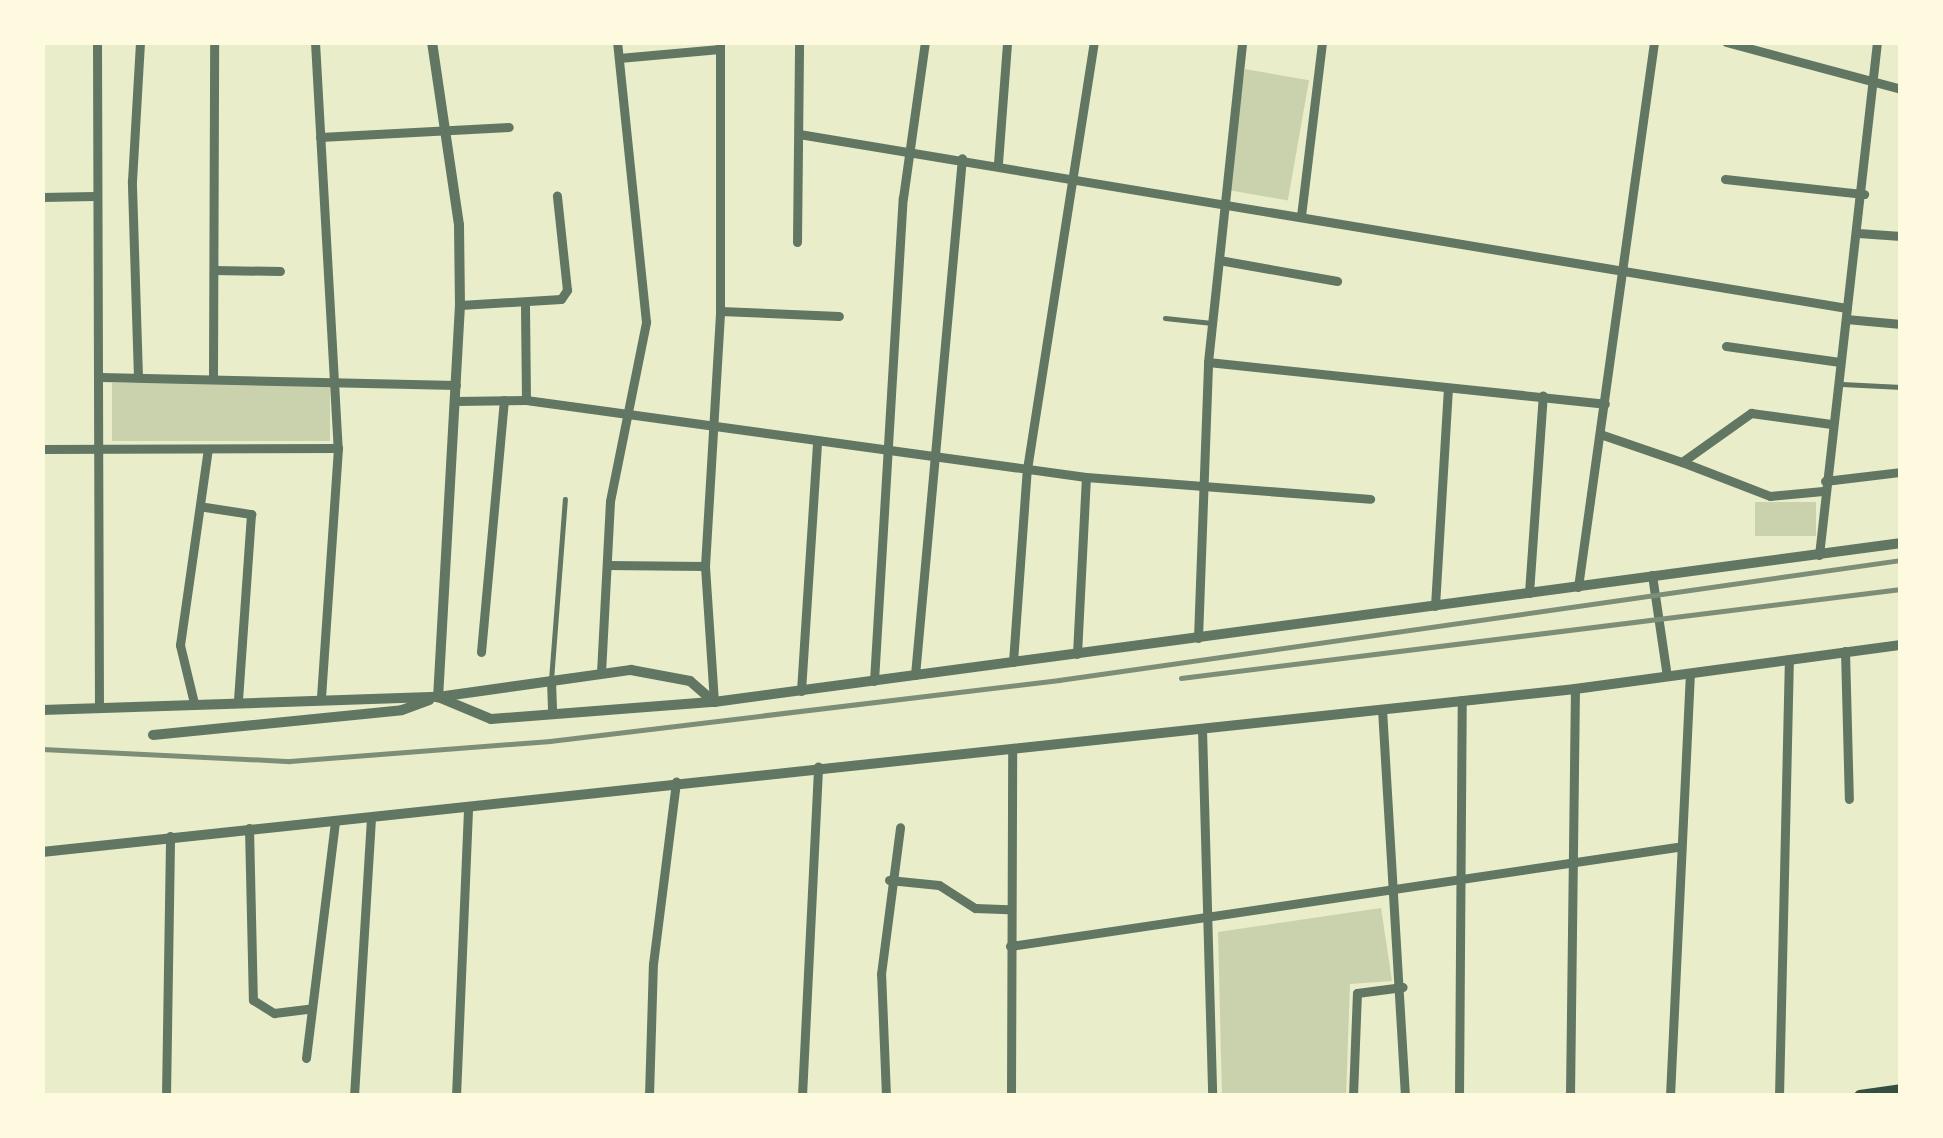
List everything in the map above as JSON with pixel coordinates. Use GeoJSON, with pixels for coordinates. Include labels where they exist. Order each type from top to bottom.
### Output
{"type":"FeatureCollection","features":[{"type":"Feature","properties":{"kind":"main road"},"geometry":{"type":"LineString","coordinates":[[1860,1096],[1901,1090]]}},
{"type":"Feature","properties":{"kind":"street"},"geometry":{"type":"LineString","coordinates":[[97,42],[99,708]]}},
{"type":"Feature","properties":{"kind":"street"},"geometry":{"type":"LineString","coordinates":[[138,377],[132,181],[140,42]]}},
{"type":"Feature","properties":{"kind":"street"},"geometry":{"type":"LineString","coordinates":[[214,42],[214,376]]}},
{"type":"Feature","properties":{"kind":"street"},"geometry":{"type":"LineString","coordinates":[[315,42],[338,448],[321,698]]}},
{"type":"Feature","properties":{"kind":"street"},"geometry":{"type":"LineString","coordinates":[[432,42],[446,130],[460,305],[438,697]]}},
{"type":"Feature","properties":{"kind":"street"},"geometry":{"type":"LineString","coordinates":[[601,673],[607,565],[626,414],[643,356],[646,308],[616,42]]}},
{"type":"Feature","properties":{"kind":"street"},"geometry":{"type":"LineString","coordinates":[[796,242],[799,42]]}},
{"type":"Feature","properties":{"kind":"street"},"geometry":{"type":"LineString","coordinates":[[874,681],[912,150],[926,42]]}},
{"type":"Feature","properties":{"kind":"street"},"geometry":{"type":"LineString","coordinates":[[998,163],[1007,42]]}},
{"type":"Feature","properties":{"kind":"street"},"geometry":{"type":"LineString","coordinates":[[1013,662],[1028,469],[1094,42]]}},
{"type":"Feature","properties":{"kind":"street"},"geometry":{"type":"LineString","coordinates":[[1198,638],[1208,362],[1242,42]]}},
{"type":"Feature","properties":{"kind":"street"},"geometry":{"type":"LineString","coordinates":[[1301,216],[1322,42]]}},
{"type":"Feature","properties":{"kind":"street"},"geometry":{"type":"LineString","coordinates":[[1578,587],[1654,42]]}},
{"type":"Feature","properties":{"kind":"street"},"geometry":{"type":"LineString","coordinates":[[1726,42],[1901,89]]}},
{"type":"Feature","properties":{"kind":"street"},"geometry":{"type":"LineString","coordinates":[[1819,555],[1864,194],[1877,42]]}},
{"type":"Feature","properties":{"kind":"street"},"geometry":{"type":"LineString","coordinates":[[619,58],[720,46],[720,311],[705,566],[714,702]]}},
{"type":"Feature","properties":{"kind":"street"},"geometry":{"type":"LineString","coordinates":[[320,136],[509,127]]}},
{"type":"Feature","properties":{"kind":"street"},"geometry":{"type":"LineString","coordinates":[[799,134],[998,163],[1901,324]]}},
{"type":"Feature","properties":{"kind":"street"},"geometry":{"type":"LineString","coordinates":[[915,675],[962,158]]}},
{"type":"Feature","properties":{"kind":"street"},"geometry":{"type":"LineString","coordinates":[[1725,179],[1864,194]]}},
{"type":"Feature","properties":{"kind":"street"},"geometry":{"type":"LineString","coordinates":[[42,197],[94,196]]}},
{"type":"Feature","properties":{"kind":"street"},"geometry":{"type":"LineString","coordinates":[[460,305],[525,306],[561,299],[568,290],[557,196]]}},
{"type":"Feature","properties":{"kind":"street"},"geometry":{"type":"LineString","coordinates":[[1858,233],[1901,236]]}},
{"type":"Feature","properties":{"kind":"street"},"geometry":{"type":"LineString","coordinates":[[1219,260],[1337,281]]}},
{"type":"Feature","properties":{"kind":"street"},"geometry":{"type":"LineString","coordinates":[[214,270],[280,271]]}},
{"type":"Feature","properties":{"kind":"street"},"geometry":{"type":"LineString","coordinates":[[525,306],[526,400]]}},
{"type":"Feature","properties":{"kind":"street"},"geometry":{"type":"LineString","coordinates":[[720,311],[839,316]]}},
{"type":"Feature","properties":{"kind":"street"},"geometry":{"type":"LineString","coordinates":[[1726,346],[1840,362]]}},
{"type":"Feature","properties":{"kind":"street"},"geometry":{"type":"LineString","coordinates":[[1208,362],[1605,404]]}},
{"type":"Feature","properties":{"kind":"street"},"geometry":{"type":"LineString","coordinates":[[100,376],[336,376],[456,385]]}},
{"type":"Feature","properties":{"kind":"street"},"geometry":{"type":"LineString","coordinates":[[1435,606],[1448,389]]}},
{"type":"Feature","properties":{"kind":"street"},"geometry":{"type":"LineString","coordinates":[[1528,593],[1543,395]]}},
{"type":"Feature","properties":{"kind":"street"},"geometry":{"type":"LineString","coordinates":[[481,652],[504,400]]}},
{"type":"Feature","properties":{"kind":"street"},"geometry":{"type":"LineString","coordinates":[[455,401],[526,400],[1086,477],[1370,500]]}},
{"type":"Feature","properties":{"kind":"street"},"geometry":{"type":"LineString","coordinates":[[1682,462],[1751,413],[1832,424]]}},
{"type":"Feature","properties":{"kind":"street"},"geometry":{"type":"LineString","coordinates":[[1600,434],[1769,496],[1901,472]]}},
{"type":"Feature","properties":{"kind":"street"},"geometry":{"type":"LineString","coordinates":[[801,691],[817,442]]}},
{"type":"Feature","properties":{"kind":"street"},"geometry":{"type":"LineString","coordinates":[[42,449],[338,448]]}},
{"type":"Feature","properties":{"kind":"street"},"geometry":{"type":"LineString","coordinates":[[194,703],[180,645],[206,507],[208,449]]}},
{"type":"Feature","properties":{"kind":"street"},"geometry":{"type":"LineString","coordinates":[[1077,654],[1086,477]]}},
{"type":"Feature","properties":{"kind":"street"},"geometry":{"type":"LineString","coordinates":[[206,507],[251,514],[238,702]]}},
{"type":"Feature","properties":{"kind":"street"},"geometry":{"type":"LineString","coordinates":[[153,735],[402,710],[438,697],[491,719],[714,702],[1901,543]]}},
{"type":"Feature","properties":{"kind":"street"},"geometry":{"type":"LineString","coordinates":[[607,565],[705,566]]}},
{"type":"Feature","properties":{"kind":"street"},"geometry":{"type":"LineString","coordinates":[[1652,575],[1666,676]]}},
{"type":"Feature","properties":{"kind":"street"},"geometry":{"type":"LineString","coordinates":[[42,852],[818,765],[1012,751],[1575,688],[1901,645]]}},
{"type":"Feature","properties":{"kind":"street"},"geometry":{"type":"LineString","coordinates":[[1845,651],[1849,799]]}},
{"type":"Feature","properties":{"kind":"street"},"geometry":{"type":"LineString","coordinates":[[1780,1096],[1789,659]]}},
{"type":"Feature","properties":{"kind":"street"},"geometry":{"type":"LineString","coordinates":[[42,710],[438,697],[601,673],[673,674],[714,702]]}},
{"type":"Feature","properties":{"kind":"street"},"geometry":{"type":"LineString","coordinates":[[1670,1096],[1677,847],[1690,673]]}},
{"type":"Feature","properties":{"kind":"street"},"geometry":{"type":"LineString","coordinates":[[551,680],[552,713]]}},
{"type":"Feature","properties":{"kind":"street"},"geometry":{"type":"LineString","coordinates":[[1570,1096],[1575,688]]}},
{"type":"Feature","properties":{"kind":"street"},"geometry":{"type":"LineString","coordinates":[[1459,1096],[1462,700]]}},
{"type":"Feature","properties":{"kind":"street"},"geometry":{"type":"LineString","coordinates":[[1382,709],[1389,893],[1403,987],[1405,1096]]}},
{"type":"Feature","properties":{"kind":"street"},"geometry":{"type":"LineString","coordinates":[[1202,729],[1212,1096]]}},
{"type":"Feature","properties":{"kind":"street"},"geometry":{"type":"LineString","coordinates":[[1011,1096],[1012,751]]}},
{"type":"Feature","properties":{"kind":"street"},"geometry":{"type":"LineString","coordinates":[[802,1096],[818,765]]}},
{"type":"Feature","properties":{"kind":"street"},"geometry":{"type":"LineString","coordinates":[[649,1096],[653,964],[676,781]]}},
{"type":"Feature","properties":{"kind":"street"},"geometry":{"type":"LineString","coordinates":[[456,1096],[468,807]]}},
{"type":"Feature","properties":{"kind":"street"},"geometry":{"type":"LineString","coordinates":[[355,1096],[371,818]]}},
{"type":"Feature","properties":{"kind":"street"},"geometry":{"type":"LineString","coordinates":[[306,1058],[335,822]]}},
{"type":"Feature","properties":{"kind":"street"},"geometry":{"type":"LineString","coordinates":[[886,1096],[880,1002],[889,880],[900,827]]}},
{"type":"Feature","properties":{"kind":"street"},"geometry":{"type":"LineString","coordinates":[[249,828],[253,1000],[274,1013],[310,1010]]}},
{"type":"Feature","properties":{"kind":"street"},"geometry":{"type":"LineString","coordinates":[[151,1096],[166,1095],[170,836]]}},
{"type":"Feature","properties":{"kind":"street"},"geometry":{"type":"LineString","coordinates":[[1010,946],[1677,847]]}},
{"type":"Feature","properties":{"kind":"street"},"geometry":{"type":"LineString","coordinates":[[889,880],[939,885],[975,908],[1008,909]]}},
{"type":"Feature","properties":{"kind":"street"},"geometry":{"type":"LineString","coordinates":[[1353,1096],[1357,993],[1403,987]]}},
{"type":"Feature","properties":{"kind":"lane"},"geometry":{"type":"LineString","coordinates":[[1165,319],[1212,322]]}},
{"type":"Feature","properties":{"kind":"lane"},"geometry":{"type":"LineString","coordinates":[[1837,383],[1901,387]]}},
{"type":"Feature","properties":{"kind":"lane"},"geometry":{"type":"LineString","coordinates":[[551,680],[565,500]]}},
{"type":"Feature","properties":{"kind":"green space"},"geometry":{"type":"Polygon","coordinates":[[[1245,69],[1309,80],[1288,200],[1224,189],[1245,69]]]}},
{"type":"Feature","properties":{"kind":"green space"},"geometry":{"type":"Polygon","coordinates":[[[112,383],[330,383],[330,441],[112,441],[112,383]]]}},
{"type":"Feature","properties":{"kind":"green space"},"geometry":{"type":"Polygon","coordinates":[[[1755,502],[1816,502],[1816,536],[1755,536],[1755,502]]]}},
{"type":"Feature","properties":{"kind":"green space"},"geometry":{"type":"Polygon","coordinates":[[[1381,908],[1392,981],[1350,984],[1346,1096],[1222,1096],[1218,932],[1381,908]]]}},
{"type":"Feature","properties":{"kind":"railway"},"geometry":{"type":"LineString","coordinates":[[42,749],[290,761],[550,741],[1059,680],[1901,560]]}},
{"type":"Feature","properties":{"kind":"railway"},"geometry":{"type":"LineString","coordinates":[[1181,678],[1901,589]]}}]}
